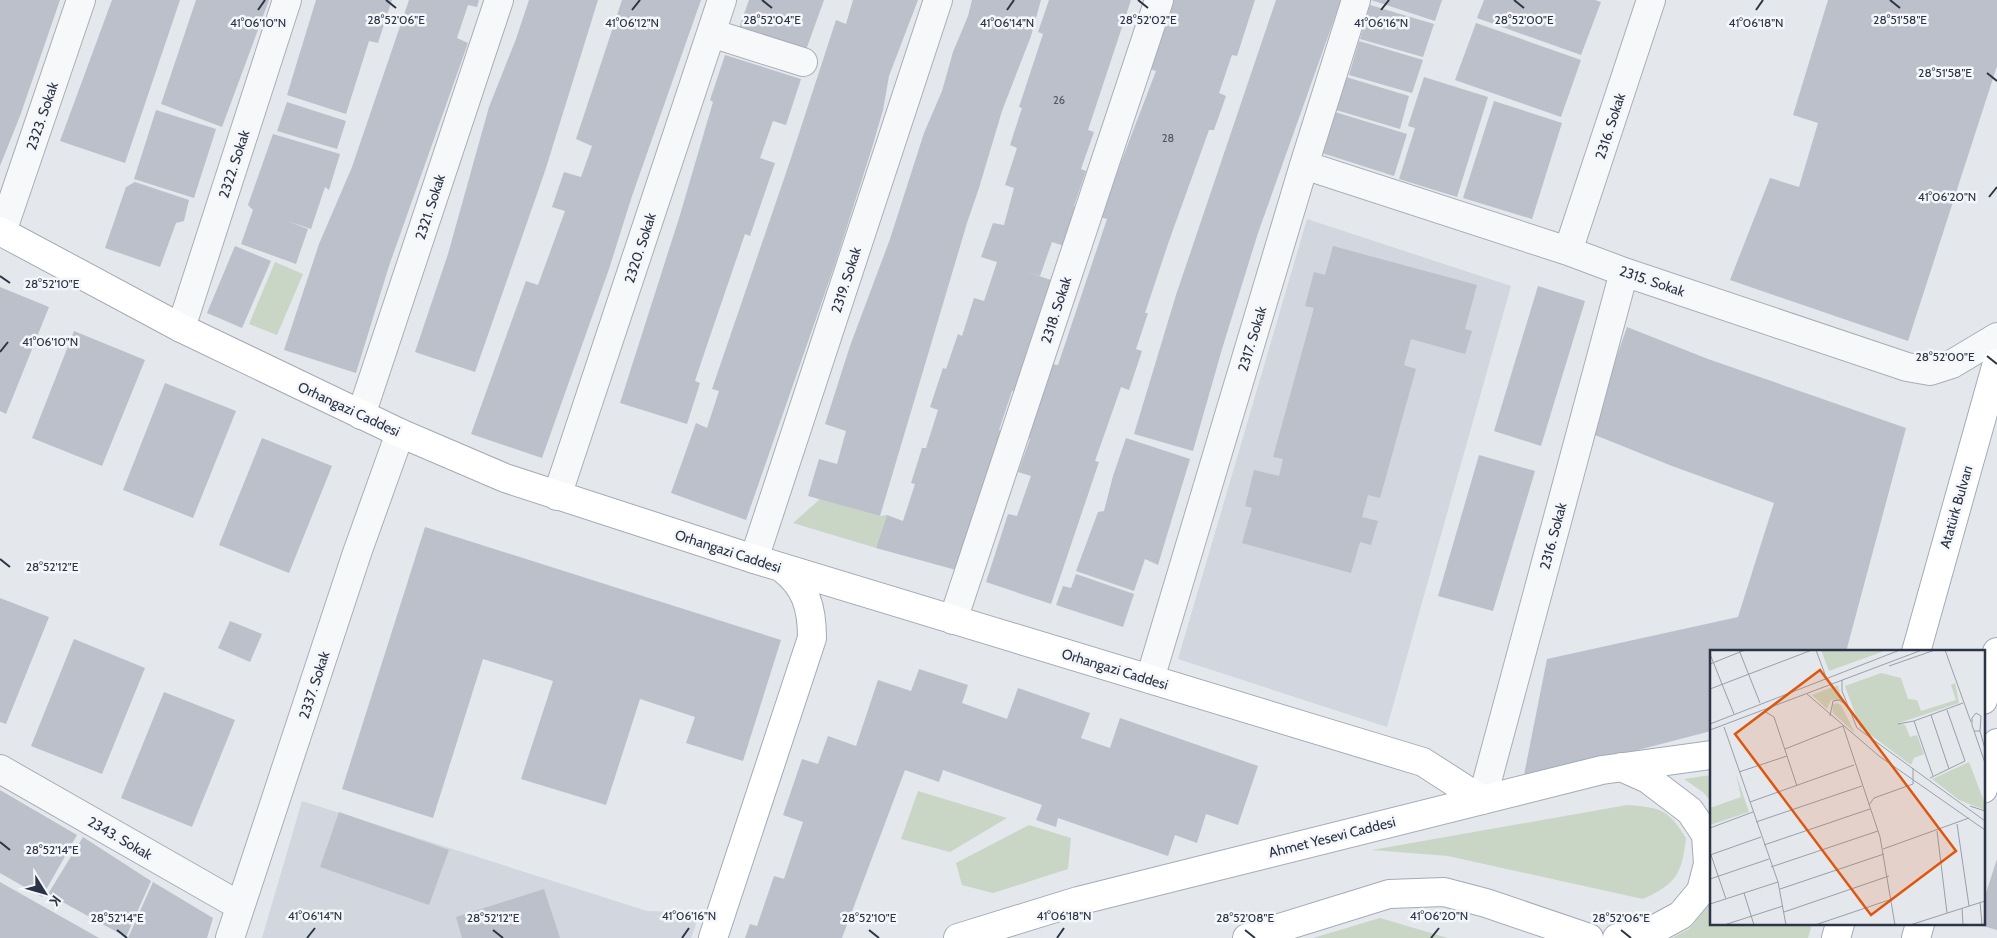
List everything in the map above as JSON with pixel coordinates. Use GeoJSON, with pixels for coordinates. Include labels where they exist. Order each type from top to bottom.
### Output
{"type":"FeatureCollection","features":[{"type":"Feature","properties":{"kind":"main road","name":"Orhangazi Caddesi"},"geometry":{"type":"LineString","coordinates":[[1,232],[181,328],[361,415],[505,478],[754,560],[1423,762],[1482,800]]}},
{"type":"Feature","properties":{"kind":"main road","name":"Atatürk Bulvarı"},"geometry":{"type":"LineString","coordinates":[[1917,650],[1989,415],[1997,363]]}},
{"type":"Feature","properties":{"kind":"main road"},"geometry":{"type":"LineString","coordinates":[[713,938],[812,638],[812,617],[808,602],[793,576],[782,568]]}},
{"type":"Feature","properties":{"kind":"main road"},"geometry":{"type":"LineString","coordinates":[[1984,697],[1997,652]]}},
{"type":"Feature","properties":{"kind":"main road"},"geometry":{"type":"LineString","coordinates":[[1984,786],[1997,742]]}},
{"type":"Feature","properties":{"kind":"main road","name":"Ahmet Yesevi Caddesi"},"geometry":{"type":"LineString","coordinates":[[958,938],[1078,901],[1482,800],[1621,767],[1710,755]]}},
{"type":"Feature","properties":{"kind":"main road"},"geometry":{"type":"LineString","coordinates":[[1618,938],[1657,928],[1681,915],[1701,891],[1708,864],[1706,835],[1690,811],[1648,779],[1621,767]]}},
{"type":"Feature","properties":{"kind":"main road"},"geometry":{"type":"LineString","coordinates":[[1247,938],[1389,894],[1444,892],[1486,903],[1589,938]]}},
{"type":"Feature","properties":{"kind":"street","name":"2323. Sokak"},"geometry":{"type":"LineString","coordinates":[[1,232],[81,0]]}},
{"type":"Feature","properties":{"kind":"street","name":"2322. Sokak"},"geometry":{"type":"LineString","coordinates":[[181,328],[287,0]]}},
{"type":"Feature","properties":{"kind":"street","name":"2321. Sokak"},"geometry":{"type":"LineString","coordinates":[[361,415],[499,0]]}},
{"type":"Feature","properties":{"kind":"street","name":"2320. Sokak"},"geometry":{"type":"LineString","coordinates":[[557,496],[722,0]]}},
{"type":"Feature","properties":{"kind":"street","name":"2319. Sokak"},"geometry":{"type":"LineString","coordinates":[[754,560],[938,0]]}},
{"type":"Feature","properties":{"kind":"street","name":"2318. Sokak"},"geometry":{"type":"LineString","coordinates":[[953,620],[1159,0]]}},
{"type":"Feature","properties":{"kind":"street","name":"2317. Sokak"},"geometry":{"type":"LineString","coordinates":[[1150,679],[1304,165],[1356,0]]}},
{"type":"Feature","properties":{"kind":"street","name":"2316. Sokak"},"geometry":{"type":"LineString","coordinates":[[1568,251],[1651,0]]}},
{"type":"Feature","properties":{"kind":"street"},"geometry":{"type":"LineString","coordinates":[[711,33],[803,62]]}},
{"type":"Feature","properties":{"kind":"street","name":"2315. Sokak"},"geometry":{"type":"LineString","coordinates":[[1304,165],[1568,251],[1624,272],[1907,367],[1930,371],[1952,364],[1997,337]]}},
{"type":"Feature","properties":{"kind":"street","name":"2316. Sokak"},"geometry":{"type":"LineString","coordinates":[[1482,800],[1624,272]]}},
{"type":"Feature","properties":{"kind":"street","name":"2337. Sokak"},"geometry":{"type":"LineString","coordinates":[[230,938],[358,553],[400,433]]}},
{"type":"Feature","properties":{"kind":"street","name":"2343. Sokak"},"geometry":{"type":"LineString","coordinates":[[0,770],[240,906]]}},
{"type":"Feature","properties":{"kind":"shaded area"},"geometry":{"type":"Polygon","coordinates":[[[1307,219],[1511,286],[1387,727],[1178,659],[1307,219]]]}},
{"type":"Feature","properties":{"kind":"shaded area"},"geometry":{"type":"Polygon","coordinates":[[[302,801],[647,911],[700,913],[691,938],[262,938],[302,801]]]}},
{"type":"Feature","properties":{"kind":"green space"},"geometry":{"type":"Polygon","coordinates":[[[275,262],[303,274],[277,335],[249,324],[275,262]]]}},
{"type":"Feature","properties":{"kind":"green space"},"geometry":{"type":"Polygon","coordinates":[[[820,499],[880,516],[887,515],[876,548],[793,523],[820,499]]]}},
{"type":"Feature","properties":{"kind":"green space"},"geometry":{"type":"Polygon","coordinates":[[[1710,775],[1710,801],[1704,793],[1684,779],[1710,775]]]}},
{"type":"Feature","properties":{"kind":"green space"},"geometry":{"type":"Polygon","coordinates":[[[918,791],[1007,818],[950,852],[901,839],[918,791]]]}},
{"type":"Feature","properties":{"kind":"green space"},"geometry":{"type":"Polygon","coordinates":[[[1627,805],[1648,807],[1662,811],[1674,821],[1686,838],[1682,861],[1675,876],[1670,883],[1643,899],[1448,856],[1372,850],[1627,805]]]}},
{"type":"Feature","properties":{"kind":"green space"},"geometry":{"type":"Polygon","coordinates":[[[1029,825],[1071,838],[1068,869],[993,893],[962,885],[956,863],[1029,825]]]}},
{"type":"Feature","properties":{"kind":"green space"},"geometry":{"type":"Polygon","coordinates":[[[1710,903],[1710,926],[1811,926],[1808,938],[1672,938],[1689,929],[1710,903]]]}},
{"type":"Feature","properties":{"kind":"green space"},"geometry":{"type":"Polygon","coordinates":[[[1380,918],[1448,938],[1313,938],[1380,918]]]}},
{"type":"Feature","properties":{"kind":"building"},"geometry":{"type":"Polygon","coordinates":[[[0,0],[60,0],[20,116],[0,166],[0,0]]]}},
{"type":"Feature","properties":{"kind":"building"},"geometry":{"type":"Polygon","coordinates":[[[112,0],[180,0],[125,163],[60,141],[112,0]]]}},
{"type":"Feature","properties":{"kind":"building"},"geometry":{"type":"Polygon","coordinates":[[[196,0],[269,0],[222,127],[161,104],[196,0]]]}},
{"type":"Feature","properties":{"kind":"building"},"geometry":{"type":"Polygon","coordinates":[[[316,0],[392,0],[378,43],[369,41],[346,114],[287,95],[316,0]]]}},
{"type":"Feature","properties":{"kind":"building"},"geometry":{"type":"Polygon","coordinates":[[[409,0],[479,0],[477,7],[468,5],[457,38],[468,43],[389,266],[356,373],[284,350],[319,244],[352,167],[409,0]]]}},
{"type":"Feature","properties":{"kind":"building"},"geometry":{"type":"Polygon","coordinates":[[[529,0],[598,0],[545,171],[475,372],[415,352],[448,254],[489,107],[529,0]]]}},
{"type":"Feature","properties":{"kind":"building"},"geometry":{"type":"Polygon","coordinates":[[[622,0],[701,0],[542,458],[471,434],[526,281],[538,285],[565,211],[552,207],[564,172],[581,177],[592,146],[576,139],[622,0]]]}},
{"type":"Feature","properties":{"kind":"building"},"geometry":{"type":"Polygon","coordinates":[[[749,0],[824,0],[806,50],[739,28],[749,0]]]}},
{"type":"Feature","properties":{"kind":"building"},"geometry":{"type":"Polygon","coordinates":[[[853,0],[918,0],[889,76],[883,110],[836,261],[746,520],[671,493],[696,423],[707,428],[719,391],[712,389],[836,20],[846,24],[853,0]]]}},
{"type":"Feature","properties":{"kind":"building"},"geometry":{"type":"Polygon","coordinates":[[[972,0],[1041,0],[1031,36],[1002,111],[967,223],[880,516],[808,496],[819,459],[837,464],[846,431],[825,424],[850,346],[890,239],[924,133],[942,91],[953,52],[968,16],[972,0]]]}},
{"type":"Feature","properties":{"kind":"building"},"geometry":{"type":"Polygon","coordinates":[[[1049,0],[1131,0],[1088,130],[1094,132],[1081,169],[1086,171],[1074,206],[1078,207],[1064,246],[1052,242],[1040,276],[1024,271],[1051,280],[1025,356],[1028,358],[1016,392],[1012,391],[999,430],[1004,432],[980,505],[976,504],[956,570],[876,548],[887,515],[903,521],[915,484],[911,483],[922,448],[926,448],[938,410],[930,407],[943,368],[946,369],[958,334],[962,336],[974,298],[984,301],[997,262],[981,257],[993,223],[1004,225],[1014,188],[1005,185],[1017,148],[1010,145],[1022,108],[1019,107],[1043,34],[1038,32],[1049,0]]]}},
{"type":"Feature","properties":{"kind":"building"},"geometry":{"type":"Polygon","coordinates":[[[1170,0],[1255,0],[1237,56],[1232,55],[1219,93],[1226,96],[1214,130],[1209,130],[1145,313],[1148,313],[1136,349],[1142,351],[1129,390],[1121,387],[1095,461],[1099,462],[1051,604],[986,582],[1008,514],[1017,516],[1031,476],[1018,472],[1030,439],[1027,437],[1052,364],[1058,365],[1107,219],[1100,217],[1156,71],[1147,68],[1170,0]]]}},
{"type":"Feature","properties":{"kind":"building"},"geometry":{"type":"Polygon","coordinates":[[[1276,0],[1341,0],[1258,233],[1193,451],[1134,434],[1176,295],[1276,0]]]}},
{"type":"Feature","properties":{"kind":"building"},"geometry":{"type":"Polygon","coordinates":[[[1371,0],[1442,0],[1435,21],[1371,0]]]}},
{"type":"Feature","properties":{"kind":"building"},"geometry":{"type":"Polygon","coordinates":[[[1484,0],[1595,0],[1601,2],[1581,55],[1477,18],[1484,0]]]}},
{"type":"Feature","properties":{"kind":"building"},"geometry":{"type":"Polygon","coordinates":[[[1828,0],[1997,0],[1997,66],[1908,341],[1730,280],[1770,178],[1799,187],[1818,123],[1793,115],[1828,0]]]}},
{"type":"Feature","properties":{"kind":"building"},"geometry":{"type":"Polygon","coordinates":[[[1370,5],[1434,24],[1423,57],[1360,39],[1370,5]]]}},
{"type":"Feature","properties":{"kind":"building"},"geometry":{"type":"Polygon","coordinates":[[[1476,23],[1581,60],[1561,117],[1455,80],[1476,23]]]}},
{"type":"Feature","properties":{"kind":"building"},"geometry":{"type":"Polygon","coordinates":[[[1359,41],[1423,60],[1412,93],[1349,75],[1359,41]]]}},
{"type":"Feature","properties":{"kind":"building"},"geometry":{"type":"Polygon","coordinates":[[[725,55],[801,79],[786,125],[773,121],[760,158],[775,163],[750,236],[745,234],[707,345],[695,381],[700,383],[687,424],[620,403],[680,215],[713,102],[710,100],[725,55]]]}},
{"type":"Feature","properties":{"kind":"building"},"geometry":{"type":"Polygon","coordinates":[[[1346,77],[1409,96],[1400,129],[1336,110],[1346,77]]]}},
{"type":"Feature","properties":{"kind":"building"},"geometry":{"type":"Polygon","coordinates":[[[1424,77],[1488,97],[1457,197],[1399,179],[1415,128],[1408,126],[1424,77]]]}},
{"type":"Feature","properties":{"kind":"building"},"geometry":{"type":"Polygon","coordinates":[[[1494,101],[1562,123],[1532,219],[1463,198],[1494,101]]]}},
{"type":"Feature","properties":{"kind":"building"},"geometry":{"type":"Polygon","coordinates":[[[287,102],[346,121],[337,149],[277,131],[287,102]]]}},
{"type":"Feature","properties":{"kind":"building"},"geometry":{"type":"Polygon","coordinates":[[[156,110],[216,129],[194,198],[134,179],[156,110]]]}},
{"type":"Feature","properties":{"kind":"building"},"geometry":{"type":"Polygon","coordinates":[[[1335,112],[1407,134],[1394,176],[1322,153],[1335,112]]]}},
{"type":"Feature","properties":{"kind":"building"},"geometry":{"type":"Polygon","coordinates":[[[273,134],[340,154],[329,190],[325,187],[311,229],[287,221],[308,229],[296,264],[241,244],[253,210],[248,205],[273,134]]]}},
{"type":"Feature","properties":{"kind":"building"},"geometry":{"type":"Polygon","coordinates":[[[135,182],[189,200],[184,221],[176,223],[160,267],[105,248],[126,187],[135,182]]]}},
{"type":"Feature","properties":{"kind":"building"},"geometry":{"type":"Polygon","coordinates":[[[235,246],[271,261],[242,328],[207,313],[235,246]]]}},
{"type":"Feature","properties":{"kind":"building"},"geometry":{"type":"Polygon","coordinates":[[[1333,246],[1477,285],[1465,329],[1472,331],[1465,354],[1411,339],[1404,365],[1416,369],[1380,498],[1368,495],[1362,517],[1378,521],[1371,545],[1360,542],[1351,573],[1242,543],[1252,508],[1245,506],[1254,470],[1279,476],[1283,459],[1273,457],[1314,308],[1305,306],[1314,272],[1325,275],[1333,246]]]}},
{"type":"Feature","properties":{"kind":"building"},"geometry":{"type":"Polygon","coordinates":[[[1538,286],[1585,301],[1541,446],[1494,431],[1538,286]]]}},
{"type":"Feature","properties":{"kind":"building"},"geometry":{"type":"Polygon","coordinates":[[[0,287],[49,307],[6,414],[0,411],[0,287]]]}},
{"type":"Feature","properties":{"kind":"building"},"geometry":{"type":"Polygon","coordinates":[[[1627,327],[1708,359],[1906,428],[1847,650],[1710,650],[1710,731],[1523,780],[1547,659],[1738,617],[1774,503],[1672,466],[1590,433],[1627,327]]]}},
{"type":"Feature","properties":{"kind":"building"},"geometry":{"type":"Polygon","coordinates":[[[74,331],[145,360],[102,466],[32,438],[74,331]]]}},
{"type":"Feature","properties":{"kind":"building"},"geometry":{"type":"Polygon","coordinates":[[[165,383],[236,411],[193,518],[123,490],[165,383]]]}},
{"type":"Feature","properties":{"kind":"building"},"geometry":{"type":"Polygon","coordinates":[[[262,438],[332,466],[289,573],[219,545],[262,438]]]}},
{"type":"Feature","properties":{"kind":"building"},"geometry":{"type":"Polygon","coordinates":[[[1126,438],[1190,459],[1158,565],[1145,559],[1134,591],[1076,571],[1098,512],[1104,511],[1126,438]]]}},
{"type":"Feature","properties":{"kind":"building"},"geometry":{"type":"Polygon","coordinates":[[[1479,455],[1535,471],[1493,611],[1438,596],[1479,455]]]}},
{"type":"Feature","properties":{"kind":"building"},"geometry":{"type":"Polygon","coordinates":[[[425,527],[781,640],[743,761],[686,743],[695,717],[640,699],[606,805],[521,779],[553,681],[483,659],[433,818],[342,789],[425,527]]]}},
{"type":"Feature","properties":{"kind":"building"},"geometry":{"type":"Polygon","coordinates":[[[1076,574],[1134,594],[1123,627],[1056,605],[1063,586],[1071,588],[1076,574]]]}},
{"type":"Feature","properties":{"kind":"building"},"geometry":{"type":"Polygon","coordinates":[[[0,598],[49,617],[6,724],[0,722],[0,598]]]}},
{"type":"Feature","properties":{"kind":"building"},"geometry":{"type":"Polygon","coordinates":[[[230,621],[262,634],[250,662],[218,648],[230,621]]]}},
{"type":"Feature","properties":{"kind":"building"},"geometry":{"type":"Polygon","coordinates":[[[74,639],[145,668],[102,774],[31,746],[74,639]]]}},
{"type":"Feature","properties":{"kind":"building"},"geometry":{"type":"Polygon","coordinates":[[[919,669],[968,685],[962,703],[1007,719],[1018,688],[1090,713],[1081,738],[1110,748],[1120,718],[1258,766],[1238,825],[1206,814],[1197,843],[1175,835],[1168,856],[1058,818],[1056,827],[1036,820],[1042,805],[943,770],[939,782],[905,770],[842,938],[745,938],[750,924],[757,926],[774,876],[784,879],[803,822],[783,815],[802,759],[818,764],[828,736],[856,746],[878,680],[911,691],[919,669]]]}},
{"type":"Feature","properties":{"kind":"building"},"geometry":{"type":"Polygon","coordinates":[[[164,692],[235,720],[192,827],[121,798],[164,692]]]}},
{"type":"Feature","properties":{"kind":"building"},"geometry":{"type":"Polygon","coordinates":[[[0,790],[77,835],[42,897],[0,873],[0,790]]]}},
{"type":"Feature","properties":{"kind":"building"},"geometry":{"type":"Polygon","coordinates":[[[339,812],[449,850],[429,905],[320,867],[339,812]]]}},
{"type":"Feature","properties":{"kind":"building"},"geometry":{"type":"Polygon","coordinates":[[[83,837],[151,881],[126,937],[48,894],[83,837]]]}},
{"type":"Feature","properties":{"kind":"building"},"geometry":{"type":"Polygon","coordinates":[[[1997,859],[1997,930],[1983,926],[1984,899],[1997,859]]]}},
{"type":"Feature","properties":{"kind":"building"},"geometry":{"type":"Polygon","coordinates":[[[0,882],[99,938],[0,938],[0,882]]]}},
{"type":"Feature","properties":{"kind":"building"},"geometry":{"type":"Polygon","coordinates":[[[153,882],[213,918],[207,938],[128,938],[153,882]]]}},
{"type":"Feature","properties":{"kind":"building"},"geometry":{"type":"Polygon","coordinates":[[[544,889],[560,938],[462,938],[456,917],[544,889]]]}}]}
